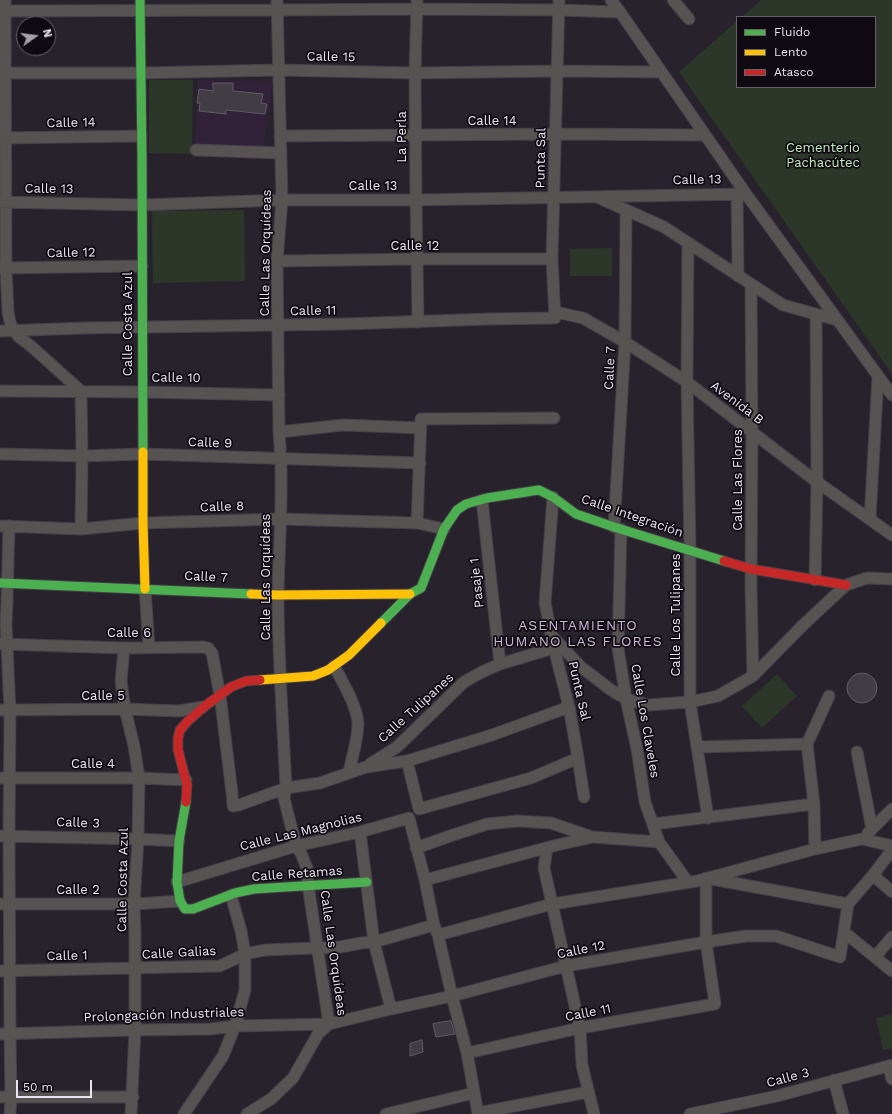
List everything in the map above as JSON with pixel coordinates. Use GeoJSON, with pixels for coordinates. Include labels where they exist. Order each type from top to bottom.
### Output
{"type":"FeatureCollection","features":[{"type":"Feature","properties":{"kind":"street"},"geometry":{"type":"LineString","coordinates":[[5,0],[3,12],[3,268],[8,312],[11,326],[19,337],[81,391],[81,529]]}},
{"type":"Feature","properties":{"kind":"street"},"geometry":{"type":"LineString","coordinates":[[611,0],[704,135],[741,194],[892,395]]}},
{"type":"Feature","properties":{"kind":"street"},"geometry":{"type":"LineString","coordinates":[[673,0],[689,19]]}},
{"type":"Feature","properties":{"kind":"street"},"geometry":{"type":"LineString","coordinates":[[3,12],[140,5],[417,4],[559,5],[620,12]]}},
{"type":"Feature","properties":{"kind":"street","name":"La Perla"},"geometry":{"type":"LineString","coordinates":[[417,4],[416,200],[418,322]]}},
{"type":"Feature","properties":{"kind":"street","name":"Calle Costa Azul"},"geometry":{"type":"LineString","coordinates":[[140,5],[142,454],[145,589],[149,647]]}},
{"type":"Feature","properties":{"kind":"street","name":"Calle Las Orquídeas"},"geometry":{"type":"LineString","coordinates":[[247,1114],[271,1099],[293,1078],[318,1034],[329,1024],[308,885],[307,868],[301,853],[296,846],[284,798],[286,788],[280,679],[278,595],[281,460],[278,395],[278,261],[282,200],[277,5]]}},
{"type":"Feature","properties":{"kind":"street","name":"Punta Sal"},"geometry":{"type":"LineString","coordinates":[[555,315],[552,259],[559,5]]}},
{"type":"Feature","properties":{"kind":"street","name":"Calle 15"},"geometry":{"type":"LineString","coordinates":[[3,73],[141,73],[279,70],[416,73],[557,71],[661,72]]}},
{"type":"Feature","properties":{"kind":"street","name":"Calle 14"},"geometry":{"type":"LineString","coordinates":[[280,136],[556,134],[704,135]]}},
{"type":"Feature","properties":{"kind":"street","name":"Calle 14"},"geometry":{"type":"LineString","coordinates":[[3,138],[141,136]]}},
{"type":"Feature","properties":{"kind":"street"},"geometry":{"type":"LineString","coordinates":[[196,150],[280,153]]}},
{"type":"Feature","properties":{"kind":"street"},"geometry":{"type":"LineString","coordinates":[[738,276],[741,194]]}},
{"type":"Feature","properties":{"kind":"street","name":"Calle 13"},"geometry":{"type":"LineString","coordinates":[[3,202],[142,205],[282,200],[416,200],[741,194]]}},
{"type":"Feature","properties":{"kind":"street"},"geometry":{"type":"LineString","coordinates":[[595,196],[664,228],[783,305],[837,320]]}},
{"type":"Feature","properties":{"kind":"street","name":"Calle 7"},"geometry":{"type":"LineString","coordinates":[[618,528],[626,342],[626,210]]}},
{"type":"Feature","properties":{"kind":"street","name":"Calle Los Tulipanes"},"geometry":{"type":"LineString","coordinates":[[688,243],[687,382],[690,551],[690,702],[708,818]]}},
{"type":"Feature","properties":{"kind":"street","name":"Calle 12"},"geometry":{"type":"LineString","coordinates":[[278,261],[552,259]]}},
{"type":"Feature","properties":{"kind":"street","name":"Calle 12"},"geometry":{"type":"LineString","coordinates":[[3,268],[142,266]]}},
{"type":"Feature","properties":{"kind":"street","name":"Calle Las Flores"},"geometry":{"type":"LineString","coordinates":[[751,284],[751,569],[753,676]]}},
{"type":"Feature","properties":{"kind":"street"},"geometry":{"type":"LineString","coordinates":[[815,580],[817,482],[816,314]]}},
{"type":"Feature","properties":{"kind":"street","name":"Avenida B"},"geometry":{"type":"LineString","coordinates":[[555,315],[583,318],[626,342],[687,382],[817,482],[892,535]]}},
{"type":"Feature","properties":{"kind":"street","name":"Calle 11"},"geometry":{"type":"LineString","coordinates":[[0,331],[418,322],[555,315]]}},
{"type":"Feature","properties":{"kind":"street"},"geometry":{"type":"LineString","coordinates":[[870,519],[878,376]]}},
{"type":"Feature","properties":{"kind":"street","name":"Calle 10"},"geometry":{"type":"LineString","coordinates":[[0,391],[278,395]]}},
{"type":"Feature","properties":{"kind":"street"},"geometry":{"type":"LineString","coordinates":[[279,432],[343,425],[421,424],[554,418]]}},
{"type":"Feature","properties":{"kind":"street"},"geometry":{"type":"LineString","coordinates":[[417,523],[421,424]]}},
{"type":"Feature","properties":{"kind":"street","name":"Calle 9"},"geometry":{"type":"LineString","coordinates":[[0,454],[82,456],[142,454],[281,460],[420,463]]}},
{"type":"Feature","properties":{"kind":"street","name":"Calle Integración"},"geometry":{"type":"LineString","coordinates":[[180,902],[177,882],[179,841],[185,808],[187,785],[178,750],[180,730],[205,706],[231,686],[246,681],[313,676],[328,670],[349,655],[410,594],[421,588],[444,529],[457,510],[466,504],[539,490],[553,497],[576,514],[690,551],[751,569],[846,585]]}},
{"type":"Feature","properties":{"kind":"street","name":"Punta Sal"},"geometry":{"type":"LineString","coordinates":[[553,497],[545,603],[551,635],[569,707],[584,797]]}},
{"type":"Feature","properties":{"kind":"street","name":"Pasaje 1"},"geometry":{"type":"LineString","coordinates":[[482,500],[500,664]]}},
{"type":"Feature","properties":{"kind":"street","name":"Calle 8"},"geometry":{"type":"LineString","coordinates":[[5,526],[81,529],[143,523],[280,519],[417,523],[444,529]]}},
{"type":"Feature","properties":{"kind":"street"},"geometry":{"type":"LineString","coordinates":[[0,655],[6,625],[4,583],[5,526]]}},
{"type":"Feature","properties":{"kind":"street","name":"Calle Los Claveles"},"geometry":{"type":"LineString","coordinates":[[618,528],[618,648],[626,698],[637,749],[645,802],[659,842],[688,882]]}},
{"type":"Feature","properties":{"kind":"street","name":"Calle Integración"},"geometry":{"type":"LineString","coordinates":[[551,635],[581,667],[611,690],[626,698],[648,705],[690,702],[718,696],[753,676],[802,626],[846,585],[867,578],[892,579]]}},
{"type":"Feature","properties":{"kind":"street","name":"Calle 7"},"geometry":{"type":"LineString","coordinates":[[4,583],[278,595],[410,594]]}},
{"type":"Feature","properties":{"kind":"street"},"geometry":{"type":"LineString","coordinates":[[3,644],[5,710],[5,1034],[6,1097],[10,1114]]}},
{"type":"Feature","properties":{"kind":"street","name":"Calle 6"},"geometry":{"type":"LineString","coordinates":[[3,644],[124,648],[208,648],[212,653],[220,695]]}},
{"type":"Feature","properties":{"kind":"street","name":"Calle Costa Azul"},"geometry":{"type":"LineString","coordinates":[[124,648],[121,681],[139,778],[138,839],[134,904],[135,1030],[131,1114]]}},
{"type":"Feature","properties":{"kind":"street","name":"Calle Tulipanes"},"geometry":{"type":"LineString","coordinates":[[366,767],[397,747],[464,682],[500,664],[554,648]]}},
{"type":"Feature","properties":{"kind":"street"},"geometry":{"type":"LineString","coordinates":[[334,666],[354,707],[358,722],[357,736],[348,772]]}},
{"type":"Feature","properties":{"kind":"street","name":"Calle Tulipanes"},"geometry":{"type":"LineString","coordinates":[[220,695],[233,806],[286,788],[320,783],[366,767],[407,761],[492,735],[569,707]]}},
{"type":"Feature","properties":{"kind":"street"},"geometry":{"type":"LineString","coordinates":[[815,850],[814,804],[807,744],[829,696]]}},
{"type":"Feature","properties":{"kind":"street","name":"Calle 5"},"geometry":{"type":"LineString","coordinates":[[5,710],[125,709],[179,712],[205,706]]}},
{"type":"Feature","properties":{"kind":"street"},"geometry":{"type":"LineString","coordinates":[[697,747],[807,744]]}},
{"type":"Feature","properties":{"kind":"street"},"geometry":{"type":"LineString","coordinates":[[857,752],[872,829]]}},
{"type":"Feature","properties":{"kind":"street"},"geometry":{"type":"LineString","coordinates":[[407,761],[419,809],[531,778],[578,758]]}},
{"type":"Feature","properties":{"kind":"street","name":"Calle 4"},"geometry":{"type":"LineString","coordinates":[[4,778],[139,778],[186,780]]}},
{"type":"Feature","properties":{"kind":"street"},"geometry":{"type":"LineString","coordinates":[[653,824],[814,804]]}},
{"type":"Feature","properties":{"kind":"street"},"geometry":{"type":"LineString","coordinates":[[862,839],[892,809]]}},
{"type":"Feature","properties":{"kind":"street","name":"Calle Las Magnolias"},"geometry":{"type":"LineString","coordinates":[[177,882],[296,846],[360,832],[409,818],[416,848]]}},
{"type":"Feature","properties":{"kind":"street"},"geometry":{"type":"LineString","coordinates":[[588,1092],[478,1113],[467,1053],[416,848],[487,824],[517,821],[552,823],[593,837],[659,842]]}},
{"type":"Feature","properties":{"kind":"street"},"geometry":{"type":"LineString","coordinates":[[360,832],[374,942],[391,1009]]}},
{"type":"Feature","properties":{"kind":"street","name":"Calle 3"},"geometry":{"type":"LineString","coordinates":[[4,835],[179,841]]}},
{"type":"Feature","properties":{"kind":"street"},"geometry":{"type":"LineString","coordinates":[[425,880],[593,837]]}},
{"type":"Feature","properties":{"kind":"street"},"geometry":{"type":"LineString","coordinates":[[438,935],[552,904],[688,882],[862,839],[892,846]]}},
{"type":"Feature","properties":{"kind":"street"},"geometry":{"type":"LineString","coordinates":[[547,848],[544,868],[580,1028],[582,1065],[594,1114]]}},
{"type":"Feature","properties":{"kind":"street"},"geometry":{"type":"LineString","coordinates":[[892,850],[848,904],[844,932],[892,971]]}},
{"type":"Feature","properties":{"kind":"street"},"geometry":{"type":"LineString","coordinates":[[873,875],[892,892]]}},
{"type":"Feature","properties":{"kind":"street"},"geometry":{"type":"LineString","coordinates":[[706,878],[848,904]]}},
{"type":"Feature","properties":{"kind":"street"},"geometry":{"type":"LineString","coordinates":[[706,878],[706,942]]}},
{"type":"Feature","properties":{"kind":"street","name":"Calle Retamas"},"geometry":{"type":"LineString","coordinates":[[180,902],[185,909],[193,909],[231,895],[254,889],[367,882]]}},
{"type":"Feature","properties":{"kind":"street"},"geometry":{"type":"LineString","coordinates":[[184,1114],[223,1056],[235,1026],[245,990],[245,954],[241,931],[231,895]]}},
{"type":"Feature","properties":{"kind":"street","name":"Calle 2"},"geometry":{"type":"LineString","coordinates":[[5,904],[134,904],[180,902]]}},
{"type":"Feature","properties":{"kind":"street","name":"Calle Galias"},"geometry":{"type":"LineString","coordinates":[[135,969],[220,966],[245,954],[265,950],[340,947],[374,942],[434,925]]}},
{"type":"Feature","properties":{"kind":"street","name":"Calle 12"},"geometry":{"type":"LineString","coordinates":[[329,1024],[452,996],[566,966],[746,936],[776,936],[840,957],[844,932]]}},
{"type":"Feature","properties":{"kind":"street"},"geometry":{"type":"LineString","coordinates":[[875,957],[892,936]]}},
{"type":"Feature","properties":{"kind":"street","name":"Calle 11"},"geometry":{"type":"LineString","coordinates":[[467,1053],[580,1028],[715,1004],[706,942]]}},
{"type":"Feature","properties":{"kind":"street","name":"Calle 1"},"geometry":{"type":"LineString","coordinates":[[5,970],[135,969]]}},
{"type":"Feature","properties":{"kind":"street","name":"Prolongación Industriales"},"geometry":{"type":"LineString","coordinates":[[5,1034],[211,1029],[235,1026],[329,1024]]}},
{"type":"Feature","properties":{"kind":"street"},"geometry":{"type":"LineString","coordinates":[[891,1066],[892,1079]]}},
{"type":"Feature","properties":{"kind":"street","name":"Calle 3"},"geometry":{"type":"LineString","coordinates":[[690,1114],[777,1096],[891,1066]]}},
{"type":"Feature","properties":{"kind":"street"},"geometry":{"type":"LineString","coordinates":[[834,1080],[843,1114]]}},
{"type":"Feature","properties":{"kind":"street"},"geometry":{"type":"LineString","coordinates":[[386,1114],[474,1093]]}},
{"type":"Feature","properties":{"kind":"street"},"geometry":{"type":"LineString","coordinates":[[6,1097],[133,1097]]}},
{"type":"Feature","properties":{"kind":"shaded area"},"geometry":{"type":"Polygon","coordinates":[[[198,80],[273,81],[263,149],[195,143],[198,80]]]}},
{"type":"Feature","properties":{"kind":"green space","name":"Cementerio Pachacútec"},"geometry":{"type":"Polygon","coordinates":[[[761,0],[892,0],[892,374],[679,72],[736,22],[736,88],[876,88],[876,16],[743,16],[761,0]]]}},
{"type":"Feature","properties":{"kind":"green space"},"geometry":{"type":"Polygon","coordinates":[[[149,80],[193,80],[192,154],[149,153],[149,80]]]}},
{"type":"Feature","properties":{"kind":"green space"},"geometry":{"type":"Polygon","coordinates":[[[244,210],[245,281],[153,283],[152,211],[244,210]]]}},
{"type":"Feature","properties":{"kind":"green space"},"geometry":{"type":"Polygon","coordinates":[[[612,248],[612,276],[570,276],[570,249],[612,248]]]}},
{"type":"Feature","properties":{"kind":"green space"},"geometry":{"type":"Polygon","coordinates":[[[777,674],[797,696],[762,728],[742,706],[777,674]]]}},
{"type":"Feature","properties":{"kind":"green space"},"geometry":{"type":"Polygon","coordinates":[[[892,1014],[892,1048],[883,1050],[876,1018],[892,1014]]]}},
{"type":"Feature","properties":{"kind":"building"},"geometry":{"type":"Polygon","coordinates":[[[213,83],[233,83],[233,91],[263,94],[261,103],[267,104],[265,114],[226,110],[226,114],[199,111],[200,103],[197,103],[199,89],[213,91],[213,83]]]}},
{"type":"Feature","properties":{"kind":"building"},"geometry":{"type":"Polygon","coordinates":[[[862,673],[868,674],[876,682],[876,694],[868,702],[862,703],[856,702],[848,694],[847,688],[848,682],[856,674],[862,673]]]}},
{"type":"Feature","properties":{"kind":"building"},"geometry":{"type":"Polygon","coordinates":[[[451,1021],[455,1034],[436,1037],[433,1024],[451,1021]]]}},
{"type":"Feature","properties":{"kind":"building"},"geometry":{"type":"Polygon","coordinates":[[[422,1040],[423,1052],[410,1056],[410,1044],[422,1040]]]}},
{"type":"Feature","properties":{"kind":"traffic: fast"},"geometry":{"type":"LineString","coordinates":[[140,0],[143,452]]}},
{"type":"Feature","properties":{"kind":"traffic: fast"},"geometry":{"type":"LineString","coordinates":[[381,623],[410,594],[421,588],[444,529],[457,510],[466,504],[487,498],[539,490],[553,497],[576,514],[724,561]]}},
{"type":"Feature","properties":{"kind":"traffic: fast"},"geometry":{"type":"LineString","coordinates":[[0,583],[251,594]]}},
{"type":"Feature","properties":{"kind":"traffic: fast"},"geometry":{"type":"LineString","coordinates":[[186,802],[179,841],[177,882],[180,901],[185,909],[193,909],[235,893],[254,889],[367,882]]}},
{"type":"Feature","properties":{"kind":"traffic: slow"},"geometry":{"type":"LineString","coordinates":[[143,452],[145,589]]}},
{"type":"Feature","properties":{"kind":"traffic: slow"},"geometry":{"type":"LineString","coordinates":[[251,594],[410,594]]}},
{"type":"Feature","properties":{"kind":"traffic: slow"},"geometry":{"type":"LineString","coordinates":[[260,680],[313,676],[328,670],[349,655],[381,623]]}},
{"type":"Feature","properties":{"kind":"traffic: jam"},"geometry":{"type":"LineString","coordinates":[[724,561],[751,569],[846,585]]}},
{"type":"Feature","properties":{"kind":"traffic: jam"},"geometry":{"type":"LineString","coordinates":[[186,802],[187,785],[178,750],[180,730],[205,706],[231,687],[246,681],[260,680]]}},
{"type":"Feature","properties":{"kind":"district","name":"ASENTAMIENTO HUMANO LAS FLORES"},"geometry":{"type":"Point","coordinates":[578,634]}}]}
